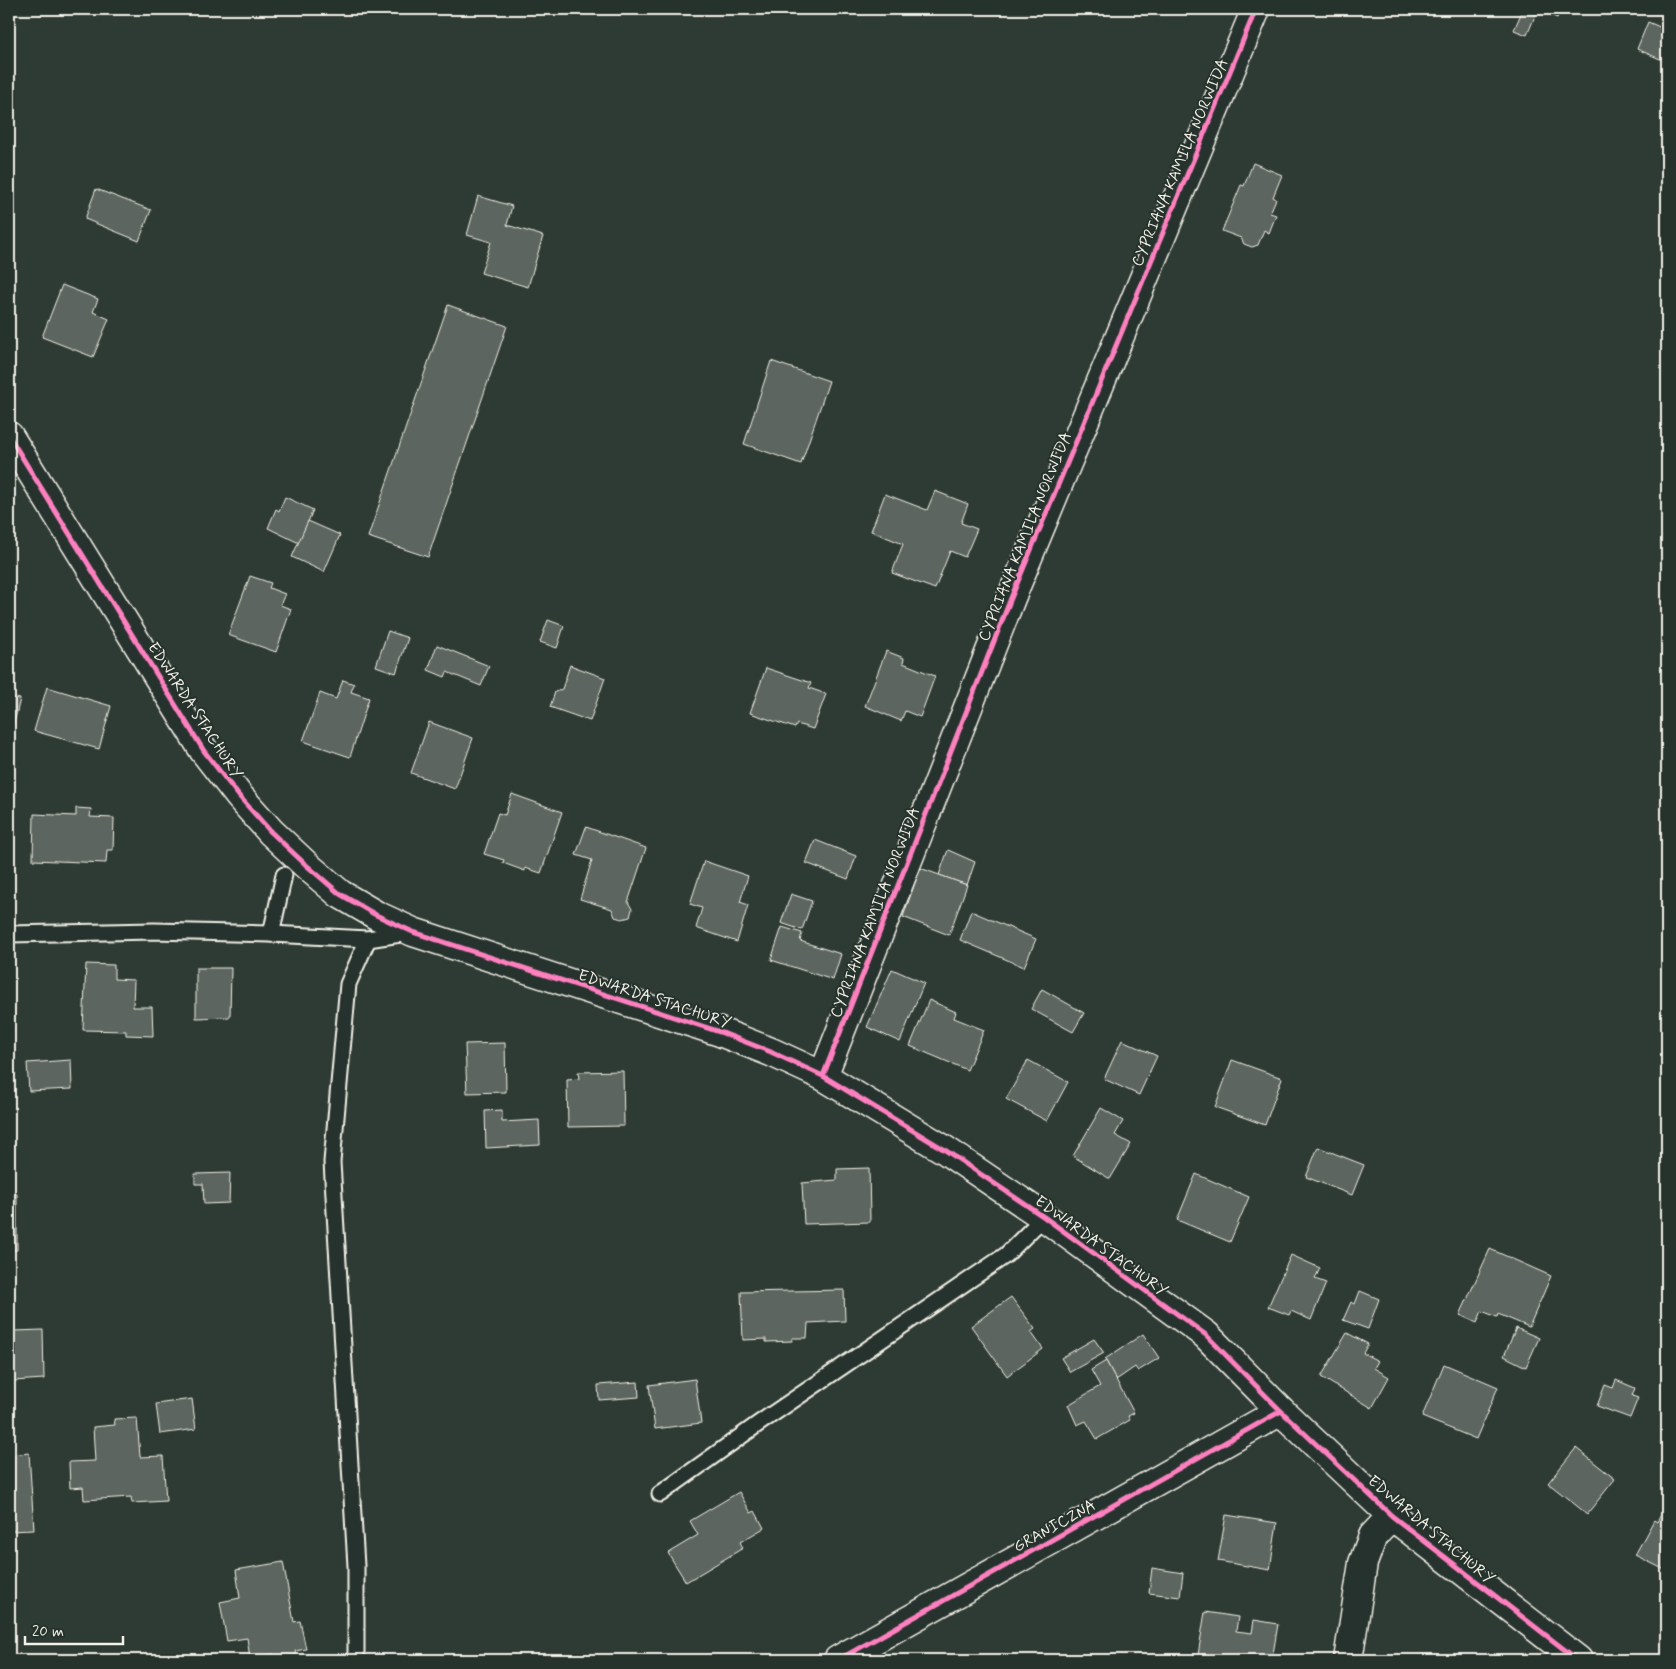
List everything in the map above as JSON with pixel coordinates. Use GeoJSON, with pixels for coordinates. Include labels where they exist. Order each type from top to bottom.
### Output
{"type":"FeatureCollection","features":[{"type":"Feature","properties":{"kind":"street","name":"CYPRIANA KAMILA NORWIDA"},"geometry":{"type":"LineString","coordinates":[[823,1076],[1011,598],[1256,9]]}},
{"type":"Feature","properties":{"kind":"street","name":"EDWARDA STACHURY"},"geometry":{"type":"LineString","coordinates":[[9,436],[204,751],[270,832],[340,894],[376,915],[413,932],[720,1032],[771,1052],[823,1076],[945,1150],[1044,1218],[1206,1336],[1281,1411],[1392,1516],[1578,1660]]}},
{"type":"Feature","properties":{"kind":"street","name":"GRANICZNA"},"geometry":{"type":"LineString","coordinates":[[838,1660],[1281,1411]]}},
{"type":"Feature","properties":{"kind":"street"},"geometry":{"type":"LineString","coordinates":[[1348,1660],[1363,1563],[1373,1536],[1392,1516]]}},
{"type":"Feature","properties":{"kind":"lane"},"geometry":{"type":"LineString","coordinates":[[271,934],[284,875]]}},
{"type":"Feature","properties":{"kind":"lane"},"geometry":{"type":"LineString","coordinates":[[9,934],[154,931],[368,939],[413,932]]}},
{"type":"Feature","properties":{"kind":"lane"},"geometry":{"type":"LineString","coordinates":[[356,1660],[356,1566],[332,1162],[348,984],[368,939]]}},
{"type":"Feature","properties":{"kind":"lane"},"geometry":{"type":"LineString","coordinates":[[660,1494],[758,1424],[1006,1255],[1044,1218]]}},
{"type":"Feature","properties":{"kind":"building"},"geometry":{"type":"Polygon","coordinates":[[[1523,9],[1538,9],[1527,35],[1514,30],[1523,9]]]}},
{"type":"Feature","properties":{"kind":"building"},"geometry":{"type":"Polygon","coordinates":[[[1538,9],[1561,9],[1557,18],[1538,9]]]}},
{"type":"Feature","properties":{"kind":"building"},"geometry":{"type":"Polygon","coordinates":[[[1648,22],[1667,30],[1667,62],[1637,49],[1648,22]]]}},
{"type":"Feature","properties":{"kind":"building"},"geometry":{"type":"Polygon","coordinates":[[[1253,163],[1282,175],[1273,197],[1276,199],[1270,213],[1276,215],[1269,233],[1264,230],[1258,245],[1252,247],[1244,244],[1241,238],[1222,231],[1241,185],[1244,186],[1253,163]]]}},
{"type":"Feature","properties":{"kind":"building"},"geometry":{"type":"Polygon","coordinates":[[[96,189],[151,210],[139,241],[85,219],[96,189]]]}},
{"type":"Feature","properties":{"kind":"building"},"geometry":{"type":"Polygon","coordinates":[[[478,196],[512,206],[507,225],[543,236],[528,287],[481,273],[491,242],[467,235],[478,196]]]}},
{"type":"Feature","properties":{"kind":"building"},"geometry":{"type":"Polygon","coordinates":[[[62,285],[98,299],[93,312],[109,319],[93,357],[42,337],[62,285]]]}},
{"type":"Feature","properties":{"kind":"building"},"geometry":{"type":"Polygon","coordinates":[[[448,305],[507,326],[428,557],[368,537],[448,305]]]}},
{"type":"Feature","properties":{"kind":"building"},"geometry":{"type":"Polygon","coordinates":[[[771,361],[829,381],[801,464],[744,444],[771,361]]]}},
{"type":"Feature","properties":{"kind":"building"},"geometry":{"type":"Polygon","coordinates":[[[935,491],[968,504],[961,523],[977,529],[965,557],[950,551],[935,589],[892,573],[903,544],[871,531],[885,494],[927,510],[935,491]]]}},
{"type":"Feature","properties":{"kind":"building"},"geometry":{"type":"Polygon","coordinates":[[[285,497],[313,510],[299,543],[268,528],[276,509],[279,511],[285,497]]]}},
{"type":"Feature","properties":{"kind":"building"},"geometry":{"type":"Polygon","coordinates":[[[308,521],[340,535],[324,572],[292,557],[308,521]]]}},
{"type":"Feature","properties":{"kind":"building"},"geometry":{"type":"Polygon","coordinates":[[[250,576],[271,583],[269,588],[285,594],[280,605],[291,609],[276,652],[228,635],[250,576]]]}},
{"type":"Feature","properties":{"kind":"building"},"geometry":{"type":"Polygon","coordinates":[[[548,620],[564,626],[557,648],[540,642],[548,620]]]}},
{"type":"Feature","properties":{"kind":"building"},"geometry":{"type":"Polygon","coordinates":[[[388,631],[408,638],[396,673],[376,666],[388,631]]]}},
{"type":"Feature","properties":{"kind":"building"},"geometry":{"type":"Polygon","coordinates":[[[437,645],[489,666],[481,686],[447,672],[445,677],[428,670],[437,645]]]}},
{"type":"Feature","properties":{"kind":"building"},"geometry":{"type":"Polygon","coordinates":[[[886,651],[904,658],[903,663],[935,676],[920,717],[905,711],[901,721],[865,706],[886,651]]]}},
{"type":"Feature","properties":{"kind":"building"},"geometry":{"type":"Polygon","coordinates":[[[570,665],[605,678],[590,721],[550,707],[555,692],[562,689],[570,665]]]}},
{"type":"Feature","properties":{"kind":"building"},"geometry":{"type":"Polygon","coordinates":[[[766,668],[811,683],[809,688],[826,694],[813,729],[797,724],[795,728],[750,713],[766,668]]]}},
{"type":"Feature","properties":{"kind":"building"},"geometry":{"type":"Polygon","coordinates":[[[343,680],[354,684],[351,692],[369,698],[350,757],[303,741],[320,693],[336,699],[343,680]]]}},
{"type":"Feature","properties":{"kind":"building"},"geometry":{"type":"Polygon","coordinates":[[[47,687],[111,706],[99,749],[34,731],[47,687]]]}},
{"type":"Feature","properties":{"kind":"building"},"geometry":{"type":"Polygon","coordinates":[[[9,697],[20,699],[13,727],[9,726],[9,697]]]}},
{"type":"Feature","properties":{"kind":"building"},"geometry":{"type":"Polygon","coordinates":[[[429,722],[473,738],[455,789],[411,773],[429,722]]]}},
{"type":"Feature","properties":{"kind":"building"},"geometry":{"type":"Polygon","coordinates":[[[512,794],[562,812],[541,873],[525,868],[525,871],[503,863],[504,860],[484,854],[498,813],[505,815],[512,794]]]}},
{"type":"Feature","properties":{"kind":"building"},"geometry":{"type":"Polygon","coordinates":[[[76,808],[91,809],[90,817],[114,818],[113,850],[107,850],[106,863],[33,860],[34,814],[76,816],[76,808]]]}},
{"type":"Feature","properties":{"kind":"building"},"geometry":{"type":"Polygon","coordinates":[[[586,827],[646,848],[628,902],[632,909],[630,917],[622,919],[615,917],[612,909],[580,899],[592,860],[576,855],[586,827]]]}},
{"type":"Feature","properties":{"kind":"building"},"geometry":{"type":"Polygon","coordinates":[[[815,840],[856,856],[848,879],[806,863],[815,840]]]}},
{"type":"Feature","properties":{"kind":"building"},"geometry":{"type":"Polygon","coordinates":[[[948,850],[975,862],[967,885],[939,875],[948,850]]]}},
{"type":"Feature","properties":{"kind":"building"},"geometry":{"type":"Polygon","coordinates":[[[704,861],[748,876],[740,902],[748,905],[737,942],[696,928],[702,908],[690,904],[704,861]]]}},
{"type":"Feature","properties":{"kind":"building"},"geometry":{"type":"Polygon","coordinates":[[[920,868],[967,885],[949,935],[903,917],[920,868]]]}},
{"type":"Feature","properties":{"kind":"building"},"geometry":{"type":"Polygon","coordinates":[[[791,894],[812,901],[802,930],[781,923],[791,894]]]}},
{"type":"Feature","properties":{"kind":"building"},"geometry":{"type":"Polygon","coordinates":[[[971,911],[1036,939],[1024,967],[960,940],[971,911]]]}},
{"type":"Feature","properties":{"kind":"building"},"geometry":{"type":"Polygon","coordinates":[[[782,927],[802,933],[800,941],[841,954],[833,980],[771,960],[782,927]]]}},
{"type":"Feature","properties":{"kind":"building"},"geometry":{"type":"Polygon","coordinates":[[[86,964],[114,965],[114,979],[134,980],[133,1007],[152,1007],[153,1036],[126,1035],[126,1031],[83,1030],[86,964]]]}},
{"type":"Feature","properties":{"kind":"building"},"geometry":{"type":"Polygon","coordinates":[[[196,968],[231,968],[230,1017],[196,1018],[196,968]]]}},
{"type":"Feature","properties":{"kind":"building"},"geometry":{"type":"Polygon","coordinates":[[[892,969],[924,983],[900,1042],[867,1027],[892,969]]]}},
{"type":"Feature","properties":{"kind":"building"},"geometry":{"type":"Polygon","coordinates":[[[1042,989],[1084,1013],[1073,1032],[1031,1009],[1042,989]]]}},
{"type":"Feature","properties":{"kind":"building"},"geometry":{"type":"Polygon","coordinates":[[[929,1000],[956,1012],[954,1018],[984,1030],[967,1070],[910,1046],[929,1000]]]}},
{"type":"Feature","properties":{"kind":"building"},"geometry":{"type":"Polygon","coordinates":[[[9,1007],[11,1007],[13,1032],[9,1032],[9,1007]]]}},
{"type":"Feature","properties":{"kind":"building"},"geometry":{"type":"Polygon","coordinates":[[[1122,1040],[1157,1056],[1139,1095],[1104,1079],[1122,1040]]]}},
{"type":"Feature","properties":{"kind":"building"},"geometry":{"type":"Polygon","coordinates":[[[505,1043],[506,1092],[467,1093],[465,1044],[505,1043]]]}},
{"type":"Feature","properties":{"kind":"building"},"geometry":{"type":"Polygon","coordinates":[[[71,1060],[72,1089],[29,1091],[27,1063],[71,1060]]]}},
{"type":"Feature","properties":{"kind":"building"},"geometry":{"type":"Polygon","coordinates":[[[1028,1060],[1068,1082],[1047,1121],[1006,1099],[1028,1060]]]}},
{"type":"Feature","properties":{"kind":"building"},"geometry":{"type":"Polygon","coordinates":[[[1232,1060],[1282,1078],[1265,1125],[1215,1107],[1232,1060]]]}},
{"type":"Feature","properties":{"kind":"building"},"geometry":{"type":"Polygon","coordinates":[[[623,1071],[624,1126],[568,1127],[567,1080],[579,1079],[578,1072],[623,1071]]]}},
{"type":"Feature","properties":{"kind":"building"},"geometry":{"type":"Polygon","coordinates":[[[1101,1108],[1123,1121],[1115,1135],[1131,1144],[1110,1179],[1073,1156],[1101,1108]]]}},
{"type":"Feature","properties":{"kind":"building"},"geometry":{"type":"Polygon","coordinates":[[[502,1110],[502,1122],[539,1120],[540,1145],[486,1148],[485,1111],[502,1110]]]}},
{"type":"Feature","properties":{"kind":"building"},"geometry":{"type":"Polygon","coordinates":[[[1318,1147],[1364,1165],[1352,1195],[1306,1177],[1318,1147]]]}},
{"type":"Feature","properties":{"kind":"building"},"geometry":{"type":"Polygon","coordinates":[[[869,1168],[870,1222],[804,1224],[802,1183],[837,1180],[837,1169],[869,1168]]]}},
{"type":"Feature","properties":{"kind":"building"},"geometry":{"type":"Polygon","coordinates":[[[230,1173],[229,1203],[204,1204],[203,1184],[195,1184],[195,1174],[230,1173]]]}},
{"type":"Feature","properties":{"kind":"building"},"geometry":{"type":"Polygon","coordinates":[[[1196,1174],[1249,1197],[1230,1242],[1177,1220],[1196,1174]]]}},
{"type":"Feature","properties":{"kind":"building"},"geometry":{"type":"Polygon","coordinates":[[[9,1194],[17,1194],[17,1250],[9,1251],[9,1194]]]}},
{"type":"Feature","properties":{"kind":"building"},"geometry":{"type":"Polygon","coordinates":[[[1490,1249],[1551,1276],[1529,1327],[1498,1314],[1497,1317],[1482,1311],[1477,1323],[1460,1315],[1490,1249]]]}},
{"type":"Feature","properties":{"kind":"building"},"geometry":{"type":"Polygon","coordinates":[[[1291,1255],[1320,1268],[1315,1279],[1326,1283],[1311,1320],[1291,1311],[1289,1315],[1268,1307],[1291,1255]]]}},
{"type":"Feature","properties":{"kind":"building"},"geometry":{"type":"Polygon","coordinates":[[[844,1290],[845,1321],[808,1323],[807,1338],[792,1338],[792,1341],[766,1342],[766,1339],[743,1340],[741,1292],[844,1290]]]}},
{"type":"Feature","properties":{"kind":"building"},"geometry":{"type":"Polygon","coordinates":[[[1360,1291],[1379,1299],[1368,1329],[1343,1320],[1351,1302],[1355,1304],[1360,1291]]]}},
{"type":"Feature","properties":{"kind":"building"},"geometry":{"type":"Polygon","coordinates":[[[1011,1297],[1035,1329],[1031,1332],[1043,1349],[1007,1376],[971,1326],[1011,1297]]]}},
{"type":"Feature","properties":{"kind":"building"},"geometry":{"type":"Polygon","coordinates":[[[14,1327],[14,1331],[43,1330],[44,1379],[13,1381],[12,1372],[9,1372],[9,1328],[14,1327]]]}},
{"type":"Feature","properties":{"kind":"building"},"geometry":{"type":"Polygon","coordinates":[[[1516,1328],[1539,1338],[1526,1367],[1504,1356],[1516,1328]]]}},
{"type":"Feature","properties":{"kind":"building"},"geometry":{"type":"Polygon","coordinates":[[[1347,1333],[1368,1344],[1363,1353],[1378,1361],[1374,1368],[1389,1377],[1372,1408],[1321,1377],[1347,1333]]]}},
{"type":"Feature","properties":{"kind":"building"},"geometry":{"type":"Polygon","coordinates":[[[1143,1334],[1159,1358],[1138,1371],[1135,1367],[1116,1380],[1105,1359],[1143,1334]]]}},
{"type":"Feature","properties":{"kind":"building"},"geometry":{"type":"Polygon","coordinates":[[[1094,1339],[1104,1353],[1070,1372],[1061,1358],[1094,1339]]]}},
{"type":"Feature","properties":{"kind":"building"},"geometry":{"type":"Polygon","coordinates":[[[1106,1361],[1134,1413],[1128,1416],[1130,1420],[1097,1439],[1086,1421],[1077,1425],[1068,1405],[1100,1386],[1091,1370],[1106,1361]]]}},
{"type":"Feature","properties":{"kind":"building"},"geometry":{"type":"Polygon","coordinates":[[[1444,1364],[1498,1387],[1476,1439],[1422,1417],[1444,1364]]]}},
{"type":"Feature","properties":{"kind":"building"},"geometry":{"type":"Polygon","coordinates":[[[695,1379],[701,1423],[655,1429],[649,1385],[695,1379]]]}},
{"type":"Feature","properties":{"kind":"building"},"geometry":{"type":"Polygon","coordinates":[[[1616,1380],[1635,1388],[1632,1396],[1638,1398],[1630,1418],[1597,1406],[1605,1385],[1613,1388],[1616,1380]]]}},
{"type":"Feature","properties":{"kind":"building"},"geometry":{"type":"Polygon","coordinates":[[[638,1382],[639,1397],[599,1400],[598,1385],[638,1382]]]}},
{"type":"Feature","properties":{"kind":"building"},"geometry":{"type":"Polygon","coordinates":[[[192,1399],[196,1429],[160,1434],[156,1404],[192,1399]]]}},
{"type":"Feature","properties":{"kind":"building"},"geometry":{"type":"Polygon","coordinates":[[[137,1418],[140,1457],[163,1456],[166,1501],[132,1503],[131,1497],[84,1500],[83,1487],[70,1488],[69,1462],[95,1461],[93,1427],[115,1425],[114,1419],[137,1418]]]}},
{"type":"Feature","properties":{"kind":"building"},"geometry":{"type":"Polygon","coordinates":[[[1576,1448],[1615,1479],[1587,1514],[1548,1483],[1576,1448]]]}},
{"type":"Feature","properties":{"kind":"building"},"geometry":{"type":"Polygon","coordinates":[[[29,1453],[34,1530],[9,1531],[9,1455],[29,1453]]]}},
{"type":"Feature","properties":{"kind":"building"},"geometry":{"type":"Polygon","coordinates":[[[739,1492],[751,1513],[755,1511],[764,1528],[740,1542],[743,1548],[686,1582],[668,1553],[698,1535],[690,1521],[739,1492]]]}},
{"type":"Feature","properties":{"kind":"building"},"geometry":{"type":"Polygon","coordinates":[[[1663,1511],[1667,1513],[1667,1571],[1635,1555],[1654,1520],[1657,1522],[1663,1511]]]}},
{"type":"Feature","properties":{"kind":"building"},"geometry":{"type":"Polygon","coordinates":[[[1226,1515],[1277,1523],[1270,1570],[1218,1561],[1226,1515]]]}},
{"type":"Feature","properties":{"kind":"building"},"geometry":{"type":"Polygon","coordinates":[[[283,1562],[294,1622],[300,1621],[306,1649],[295,1651],[296,1655],[274,1659],[273,1654],[250,1658],[247,1638],[227,1641],[220,1602],[240,1598],[236,1570],[283,1562]]]}},
{"type":"Feature","properties":{"kind":"building"},"geometry":{"type":"Polygon","coordinates":[[[1152,1568],[1183,1573],[1180,1597],[1149,1593],[1152,1568]]]}},
{"type":"Feature","properties":{"kind":"building"},"geometry":{"type":"Polygon","coordinates":[[[1205,1612],[1238,1617],[1236,1631],[1252,1633],[1254,1620],[1278,1624],[1272,1660],[1232,1660],[1198,1655],[1205,1612]]]}},
{"type":"Feature","properties":{"kind":"building"},"geometry":{"type":"Polygon","coordinates":[[[1408,1656],[1453,1657],[1453,1660],[1408,1660],[1408,1656]]]}},
{"type":"Feature","properties":{"kind":"cycle path"},"geometry":{"type":"LineString","coordinates":[[823,1076],[1011,598],[1256,9]]}},
{"type":"Feature","properties":{"kind":"cycle path"},"geometry":{"type":"LineString","coordinates":[[9,436],[204,751],[239,796],[271,832],[340,894],[376,915],[413,932],[720,1032],[771,1052],[823,1076],[945,1150],[1044,1217],[1206,1335],[1281,1411],[1392,1516],[1578,1660]]}},
{"type":"Feature","properties":{"kind":"cycle path"},"geometry":{"type":"LineString","coordinates":[[838,1660],[1281,1411]]}}]}
